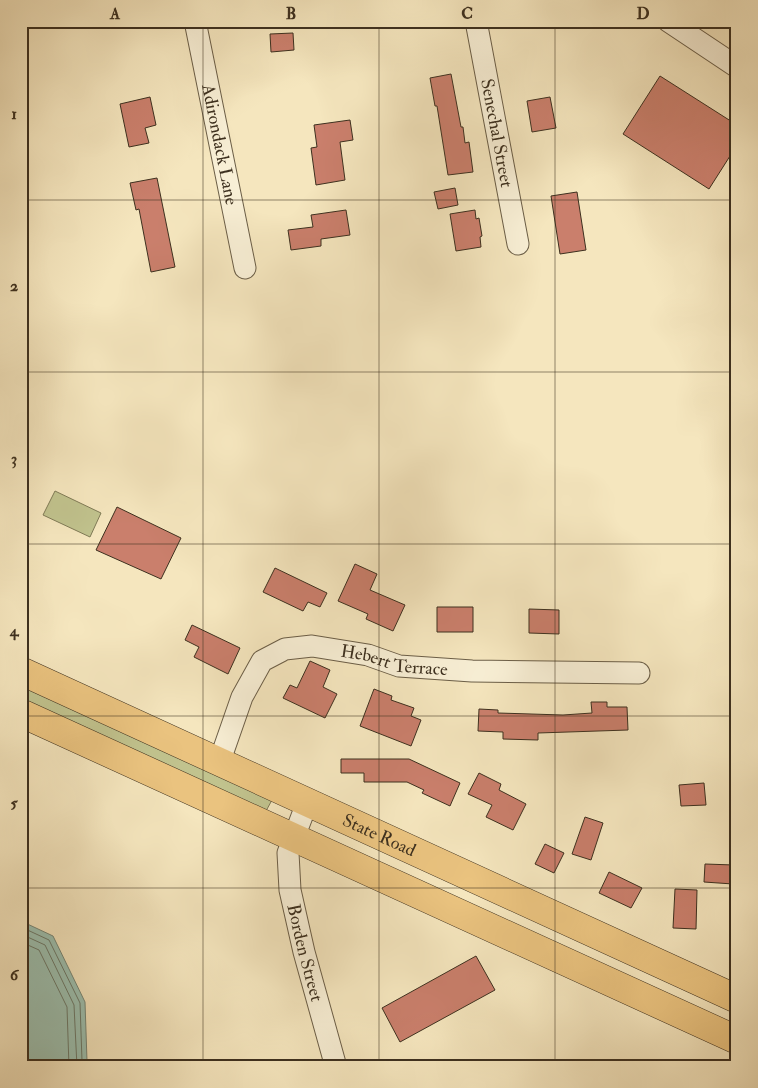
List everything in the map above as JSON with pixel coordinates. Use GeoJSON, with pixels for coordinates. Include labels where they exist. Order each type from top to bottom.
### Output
{"type":"FeatureCollection","features":[{"type":"Feature","properties":{"kind":"main road","name":"State Road"},"geometry":{"type":"LineString","coordinates":[[21,671],[737,999]]}},
{"type":"Feature","properties":{"kind":"main road","name":"State Road"},"geometry":{"type":"LineString","coordinates":[[21,713],[737,1040]]}},
{"type":"Feature","properties":{"kind":"street","name":"Adirondack Lane"},"geometry":{"type":"LineString","coordinates":[[195,21],[245,268]]}},
{"type":"Feature","properties":{"kind":"street","name":"Senechal Street"},"geometry":{"type":"LineString","coordinates":[[476,21],[518,244]]}},
{"type":"Feature","properties":{"kind":"street"},"geometry":{"type":"LineString","coordinates":[[668,21],[737,67]]}},
{"type":"Feature","properties":{"kind":"street","name":"Hebert Terrace"},"geometry":{"type":"LineString","coordinates":[[219,763],[242,697],[262,661],[285,650],[312,646],[368,656],[399,666],[472,672],[639,673]]}},
{"type":"Feature","properties":{"kind":"street","name":"Borden Street"},"geometry":{"type":"LineString","coordinates":[[307,803],[288,853],[290,890],[304,952],[336,1067]]}},
{"type":"Feature","properties":{"kind":"green space"},"geometry":{"type":"Polygon","coordinates":[[[55,491],[101,513],[90,537],[43,515],[55,491]]]}},
{"type":"Feature","properties":{"kind":"green space"},"geometry":{"type":"Polygon","coordinates":[[[21,679],[272,800],[266,811],[21,700],[21,679]]]}},
{"type":"Feature","properties":{"kind":"water"},"geometry":{"type":"Polygon","coordinates":[[[21,921],[53,936],[85,1002],[87,1061],[91,1067],[21,1067],[21,921]]]}},
{"type":"Feature","properties":{"kind":"building"},"geometry":{"type":"Polygon","coordinates":[[[293,33],[294,50],[271,52],[270,34],[293,33]]]}},
{"type":"Feature","properties":{"kind":"building"},"geometry":{"type":"Polygon","coordinates":[[[451,74],[465,143],[469,142],[473,172],[448,175],[437,106],[435,106],[430,78],[451,74]]]}},
{"type":"Feature","properties":{"kind":"building"},"geometry":{"type":"Polygon","coordinates":[[[660,76],[737,125],[737,145],[709,189],[623,134],[660,76]]]}},
{"type":"Feature","properties":{"kind":"building"},"geometry":{"type":"Polygon","coordinates":[[[150,97],[156,125],[145,128],[149,143],[129,147],[120,104],[150,97]]]}},
{"type":"Feature","properties":{"kind":"building"},"geometry":{"type":"Polygon","coordinates":[[[550,97],[556,128],[532,132],[527,101],[550,97]]]}},
{"type":"Feature","properties":{"kind":"building"},"geometry":{"type":"Polygon","coordinates":[[[350,120],[353,140],[340,142],[345,180],[316,185],[311,148],[317,147],[314,125],[350,120]]]}},
{"type":"Feature","properties":{"kind":"building"},"geometry":{"type":"Polygon","coordinates":[[[157,178],[175,267],[151,272],[139,209],[136,210],[130,183],[157,178]]]}},
{"type":"Feature","properties":{"kind":"building"},"geometry":{"type":"Polygon","coordinates":[[[455,188],[458,205],[438,209],[434,192],[455,188]]]}},
{"type":"Feature","properties":{"kind":"building"},"geometry":{"type":"Polygon","coordinates":[[[577,192],[586,250],[560,254],[551,196],[577,192]]]}},
{"type":"Feature","properties":{"kind":"building"},"geometry":{"type":"Polygon","coordinates":[[[346,210],[350,235],[321,239],[321,246],[291,250],[288,230],[313,227],[311,215],[346,210]]]}},
{"type":"Feature","properties":{"kind":"building"},"geometry":{"type":"Polygon","coordinates":[[[475,210],[476,219],[479,218],[482,236],[480,237],[481,247],[456,251],[450,214],[475,210]]]}},
{"type":"Feature","properties":{"kind":"building"},"geometry":{"type":"Polygon","coordinates":[[[117,507],[181,538],[161,579],[96,550],[117,507]]]}},
{"type":"Feature","properties":{"kind":"building"},"geometry":{"type":"Polygon","coordinates":[[[355,564],[377,574],[370,590],[405,605],[393,631],[366,619],[368,614],[338,601],[355,564]]]}},
{"type":"Feature","properties":{"kind":"building"},"geometry":{"type":"Polygon","coordinates":[[[275,568],[327,593],[320,607],[308,602],[303,611],[263,592],[275,568]]]}},
{"type":"Feature","properties":{"kind":"building"},"geometry":{"type":"Polygon","coordinates":[[[437,607],[473,607],[473,632],[437,632],[437,607]]]}},
{"type":"Feature","properties":{"kind":"building"},"geometry":{"type":"Polygon","coordinates":[[[529,609],[559,610],[559,634],[529,633],[529,609]]]}},
{"type":"Feature","properties":{"kind":"building"},"geometry":{"type":"Polygon","coordinates":[[[192,625],[240,648],[228,674],[194,657],[199,647],[185,640],[192,625]]]}},
{"type":"Feature","properties":{"kind":"building"},"geometry":{"type":"Polygon","coordinates":[[[310,661],[330,670],[323,687],[337,694],[325,718],[283,698],[290,685],[297,688],[310,661]]]}},
{"type":"Feature","properties":{"kind":"building"},"geometry":{"type":"Polygon","coordinates":[[[374,689],[392,696],[391,700],[414,708],[411,716],[421,720],[411,746],[360,726],[374,689]]]}},
{"type":"Feature","properties":{"kind":"building"},"geometry":{"type":"Polygon","coordinates":[[[591,702],[607,702],[607,707],[627,707],[628,730],[538,733],[538,740],[503,739],[503,732],[478,731],[479,709],[498,710],[498,713],[563,715],[592,713],[591,702]]]}},
{"type":"Feature","properties":{"kind":"building"},"geometry":{"type":"Polygon","coordinates":[[[341,759],[409,759],[460,783],[450,806],[422,793],[424,790],[407,782],[364,782],[364,773],[341,773],[341,759]]]}},
{"type":"Feature","properties":{"kind":"building"},"geometry":{"type":"Polygon","coordinates":[[[479,773],[501,784],[499,790],[526,804],[513,830],[486,817],[492,805],[468,794],[479,773]]]}},
{"type":"Feature","properties":{"kind":"building"},"geometry":{"type":"Polygon","coordinates":[[[704,783],[706,805],[681,806],[679,785],[704,783]]]}},
{"type":"Feature","properties":{"kind":"building"},"geometry":{"type":"Polygon","coordinates":[[[585,817],[603,823],[591,860],[572,854],[585,817]]]}},
{"type":"Feature","properties":{"kind":"building"},"geometry":{"type":"Polygon","coordinates":[[[545,844],[564,853],[554,873],[535,864],[545,844]]]}},
{"type":"Feature","properties":{"kind":"building"},"geometry":{"type":"Polygon","coordinates":[[[705,864],[734,865],[733,884],[704,882],[705,864]]]}},
{"type":"Feature","properties":{"kind":"building"},"geometry":{"type":"Polygon","coordinates":[[[609,872],[642,888],[631,908],[599,893],[609,872]]]}},
{"type":"Feature","properties":{"kind":"building"},"geometry":{"type":"Polygon","coordinates":[[[675,889],[697,890],[696,929],[673,928],[675,889]]]}},
{"type":"Feature","properties":{"kind":"building"},"geometry":{"type":"Polygon","coordinates":[[[476,956],[495,990],[400,1042],[382,1008],[476,956]]]}}]}
